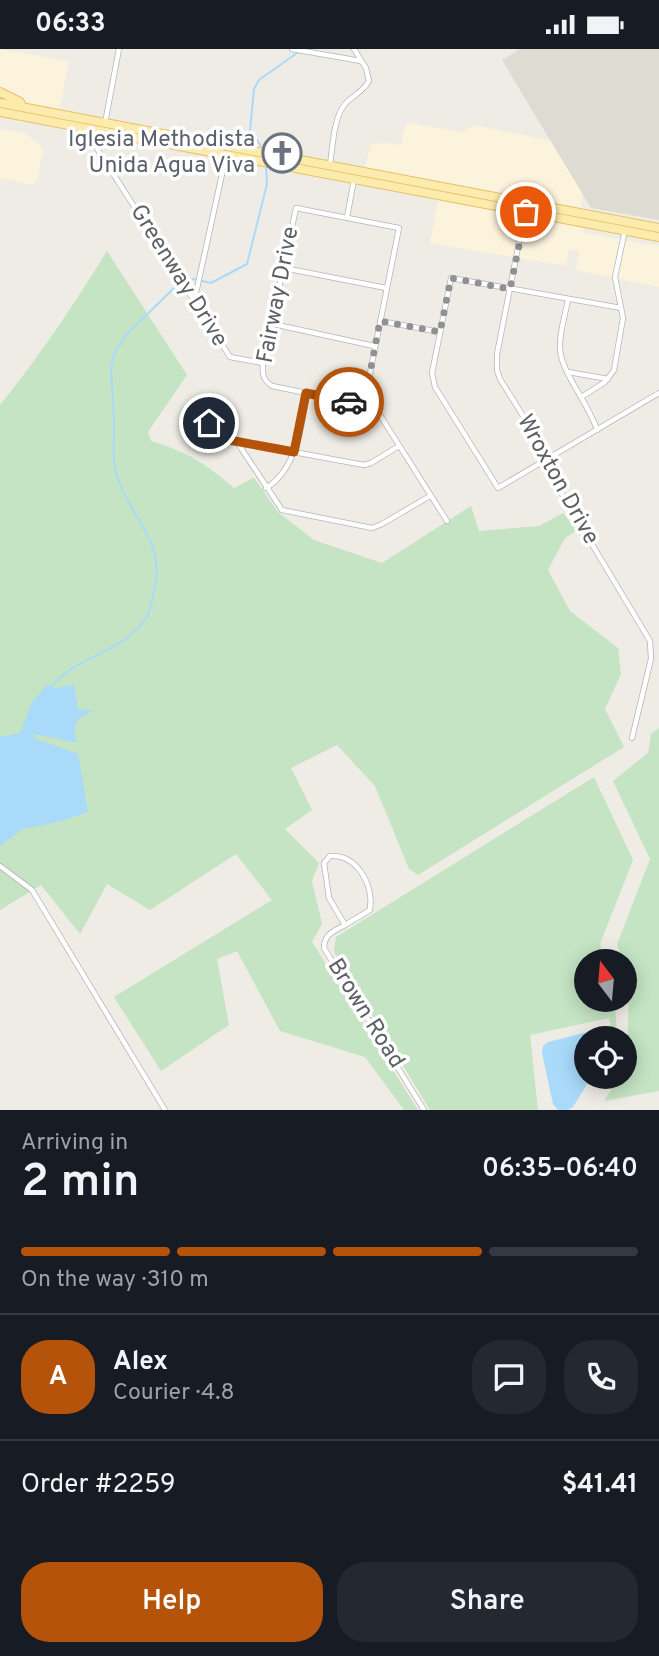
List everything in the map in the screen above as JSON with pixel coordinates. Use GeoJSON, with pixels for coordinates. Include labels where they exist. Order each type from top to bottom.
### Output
{"type":"FeatureCollection","features":[{"type":"Feature","properties":{"kind":"main road"},"geometry":{"type":"LineString","coordinates":[[0,92],[20,102],[22,107]]}},
{"type":"Feature","properties":{"kind":"main road"},"geometry":{"type":"LineString","coordinates":[[0,103],[556,208],[659,237]]}},
{"type":"Feature","properties":{"kind":"main road"},"geometry":{"type":"LineString","coordinates":[[0,112],[496,207],[626,226],[659,227]]}},
{"type":"Feature","properties":{"kind":"main road"},"geometry":{"type":"LineString","coordinates":[[227,155],[232,151],[267,157],[273,155]]}},
{"type":"Feature","properties":{"kind":"main road"},"geometry":{"type":"LineString","coordinates":[[286,166],[326,170],[330,166]]}},
{"type":"Feature","properties":{"kind":"main road"},"geometry":{"type":"LineString","coordinates":[[354,179],[360,175],[390,180],[397,178]]}},
{"type":"Feature","properties":{"kind":"main road"},"geometry":{"type":"LineString","coordinates":[[411,190],[419,188],[452,194],[457,190]]}},
{"type":"Feature","properties":{"kind":"main road"},"geometry":{"type":"LineString","coordinates":[[496,207],[503,202],[548,210],[556,208]]}},
{"type":"Feature","properties":{"kind":"street"},"geometry":{"type":"LineString","coordinates":[[105,124],[119,49]]}},
{"type":"Feature","properties":{"kind":"street"},"geometry":{"type":"LineString","coordinates":[[292,49],[362,61]]}},
{"type":"Feature","properties":{"kind":"street"},"geometry":{"type":"LineString","coordinates":[[330,166],[342,108],[347,101],[361,92],[369,81],[369,74],[354,49]]}},
{"type":"Feature","properties":{"kind":"street","name":"Greenway Drive"},"geometry":{"type":"LineString","coordinates":[[93,129],[91,139],[230,357],[263,363]]}},
{"type":"Feature","properties":{"kind":"street"},"geometry":{"type":"LineString","coordinates":[[194,302],[227,155]]}},
{"type":"Feature","properties":{"kind":"street"},"geometry":{"type":"LineString","coordinates":[[266,488],[285,467],[294,452],[306,393],[356,403],[361,402],[366,393],[399,227],[347,217],[354,179]]}},
{"type":"Feature","properties":{"kind":"street","name":"Fairway Drive"},"geometry":{"type":"LineString","coordinates":[[306,393],[265,382],[263,363],[296,208],[347,217]]}},
{"type":"Feature","properties":{"kind":"street","name":"Wroxton Drive"},"geometry":{"type":"LineString","coordinates":[[526,212],[497,354],[497,370],[525,419],[544,461],[653,642],[652,659],[632,738]]}},
{"type":"Feature","properties":{"kind":"street"},"geometry":{"type":"LineString","coordinates":[[583,396],[608,379],[614,370],[623,325],[615,277],[626,226]]}},
{"type":"Feature","properties":{"kind":"street"},"geometry":{"type":"LineString","coordinates":[[284,268],[386,288]]}},
{"type":"Feature","properties":{"kind":"street"},"geometry":{"type":"LineString","coordinates":[[621,308],[451,278],[432,373],[435,387],[498,488],[659,393]]}},
{"type":"Feature","properties":{"kind":"street"},"geometry":{"type":"LineString","coordinates":[[568,300],[561,359],[583,396],[597,429]]}},
{"type":"Feature","properties":{"kind":"street"},"geometry":{"type":"LineString","coordinates":[[380,321],[440,332]]}},
{"type":"Feature","properties":{"kind":"street"},"geometry":{"type":"LineString","coordinates":[[272,324],[374,346]]}},
{"type":"Feature","properties":{"kind":"street"},"geometry":{"type":"LineString","coordinates":[[568,372],[608,379]]}},
{"type":"Feature","properties":{"kind":"street"},"geometry":{"type":"LineString","coordinates":[[366,393],[447,520]]}},
{"type":"Feature","properties":{"kind":"street"},"geometry":{"type":"LineString","coordinates":[[205,421],[223,437],[237,442],[364,465],[399,446]]}},
{"type":"Feature","properties":{"kind":"street"},"geometry":{"type":"LineString","coordinates":[[237,442],[282,510],[372,528],[430,496]]}},
{"type":"Feature","properties":{"kind":"street","name":"Brown Road"},"geometry":{"type":"LineString","coordinates":[[345,925],[327,891],[324,863],[330,856],[349,858],[359,868],[371,901],[370,910],[345,925],[328,935],[324,940],[324,948],[424,1110]]}},
{"type":"Feature","properties":{"kind":"street"},"geometry":{"type":"LineString","coordinates":[[0,866],[32,890],[165,1110]]}},
{"type":"Feature","properties":{"kind":"shaded area"},"geometry":{"type":"Polygon","coordinates":[[[0,49],[69,61],[59,111],[18,100],[0,86],[0,49]]]}},
{"type":"Feature","properties":{"kind":"shaded area"},"geometry":{"type":"Polygon","coordinates":[[[520,49],[659,49],[659,220],[591,208],[502,60],[520,49]]]}},
{"type":"Feature","properties":{"kind":"shaded area"},"geometry":{"type":"Polygon","coordinates":[[[408,123],[464,132],[473,125],[552,141],[582,192],[580,209],[365,167],[371,144],[401,145],[408,123]]]}},
{"type":"Feature","properties":{"kind":"shaded area"},"geometry":{"type":"Polygon","coordinates":[[[0,129],[25,133],[40,145],[43,152],[37,180],[33,185],[0,178],[0,129]]]}},
{"type":"Feature","properties":{"kind":"shaded area"},"geometry":{"type":"Polygon","coordinates":[[[438,199],[583,227],[584,233],[659,246],[659,287],[576,270],[581,251],[569,249],[566,266],[430,243],[438,199]]]}},
{"type":"Feature","properties":{"kind":"green space"},"geometry":{"type":"Polygon","coordinates":[[[107,251],[187,375],[148,432],[151,441],[195,459],[234,488],[255,479],[278,512],[314,540],[382,563],[471,506],[479,531],[539,526],[563,513],[577,530],[565,538],[548,570],[570,611],[618,648],[621,674],[605,709],[624,747],[418,875],[409,869],[375,786],[337,745],[291,768],[312,810],[285,829],[319,863],[312,881],[322,924],[312,942],[418,1110],[404,1110],[365,1057],[280,1031],[237,951],[217,959],[229,1025],[161,1071],[114,997],[272,900],[236,854],[150,910],[107,884],[80,934],[41,885],[0,910],[0,405],[29,368],[107,251]]]}},
{"type":"Feature","properties":{"kind":"green space"},"geometry":{"type":"Polygon","coordinates":[[[659,728],[659,1091],[604,1101],[612,1089],[637,1089],[637,1026],[628,1026],[628,1012],[637,1012],[637,949],[618,949],[617,944],[650,859],[613,781],[648,753],[651,734],[659,728]]]}},
{"type":"Feature","properties":{"kind":"green space"},"geometry":{"type":"Polygon","coordinates":[[[594,777],[633,860],[600,944],[602,949],[574,949],[574,1012],[616,1012],[616,1026],[611,1026],[609,1018],[530,1035],[538,1110],[430,1110],[334,952],[336,937],[594,777]]]}},
{"type":"Feature","properties":{"kind":"water"},"geometry":{"type":"Polygon","coordinates":[[[47,685],[56,688],[74,685],[78,710],[95,710],[77,722],[77,743],[35,734],[33,738],[78,754],[88,812],[58,822],[22,829],[0,846],[0,737],[20,733],[32,702],[47,685]]]}},
{"type":"Feature","properties":{"kind":"water"},"geometry":{"type":"Polygon","coordinates":[[[574,1035],[574,1089],[584,1089],[573,1107],[568,1110],[558,1110],[553,1104],[542,1053],[543,1046],[548,1042],[574,1035]]]}},
{"type":"Feature","properties":{"kind":"waterway"},"geometry":{"type":"LineString","coordinates":[[261,146],[250,130],[254,89],[259,80],[297,53]]}},
{"type":"Feature","properties":{"kind":"waterway"},"geometry":{"type":"LineString","coordinates":[[50,688],[60,677],[135,631],[147,617],[153,595],[157,574],[155,556],[150,540],[118,479],[114,460],[111,369],[114,354],[125,336],[173,289],[193,279],[211,283],[247,264],[267,184],[266,167]]}},
{"type":"Feature","properties":{"kind":"way so far"},"geometry":{"type":"LineString","coordinates":[[349,402],[361,402],[366,393],[380,321],[440,332],[451,278],[510,289],[526,212]]}},
{"type":"Feature","properties":{"kind":"place","name":"Iglesia Methodista Unida Agua Viva"},"geometry":{"type":"Point","coordinates":[282,153]}},
{"type":"Feature","properties":{"kind":"route"},"geometry":{"type":"LineString","coordinates":[[209,423],[229,440],[294,452],[306,393],[349,402]]}}]}
